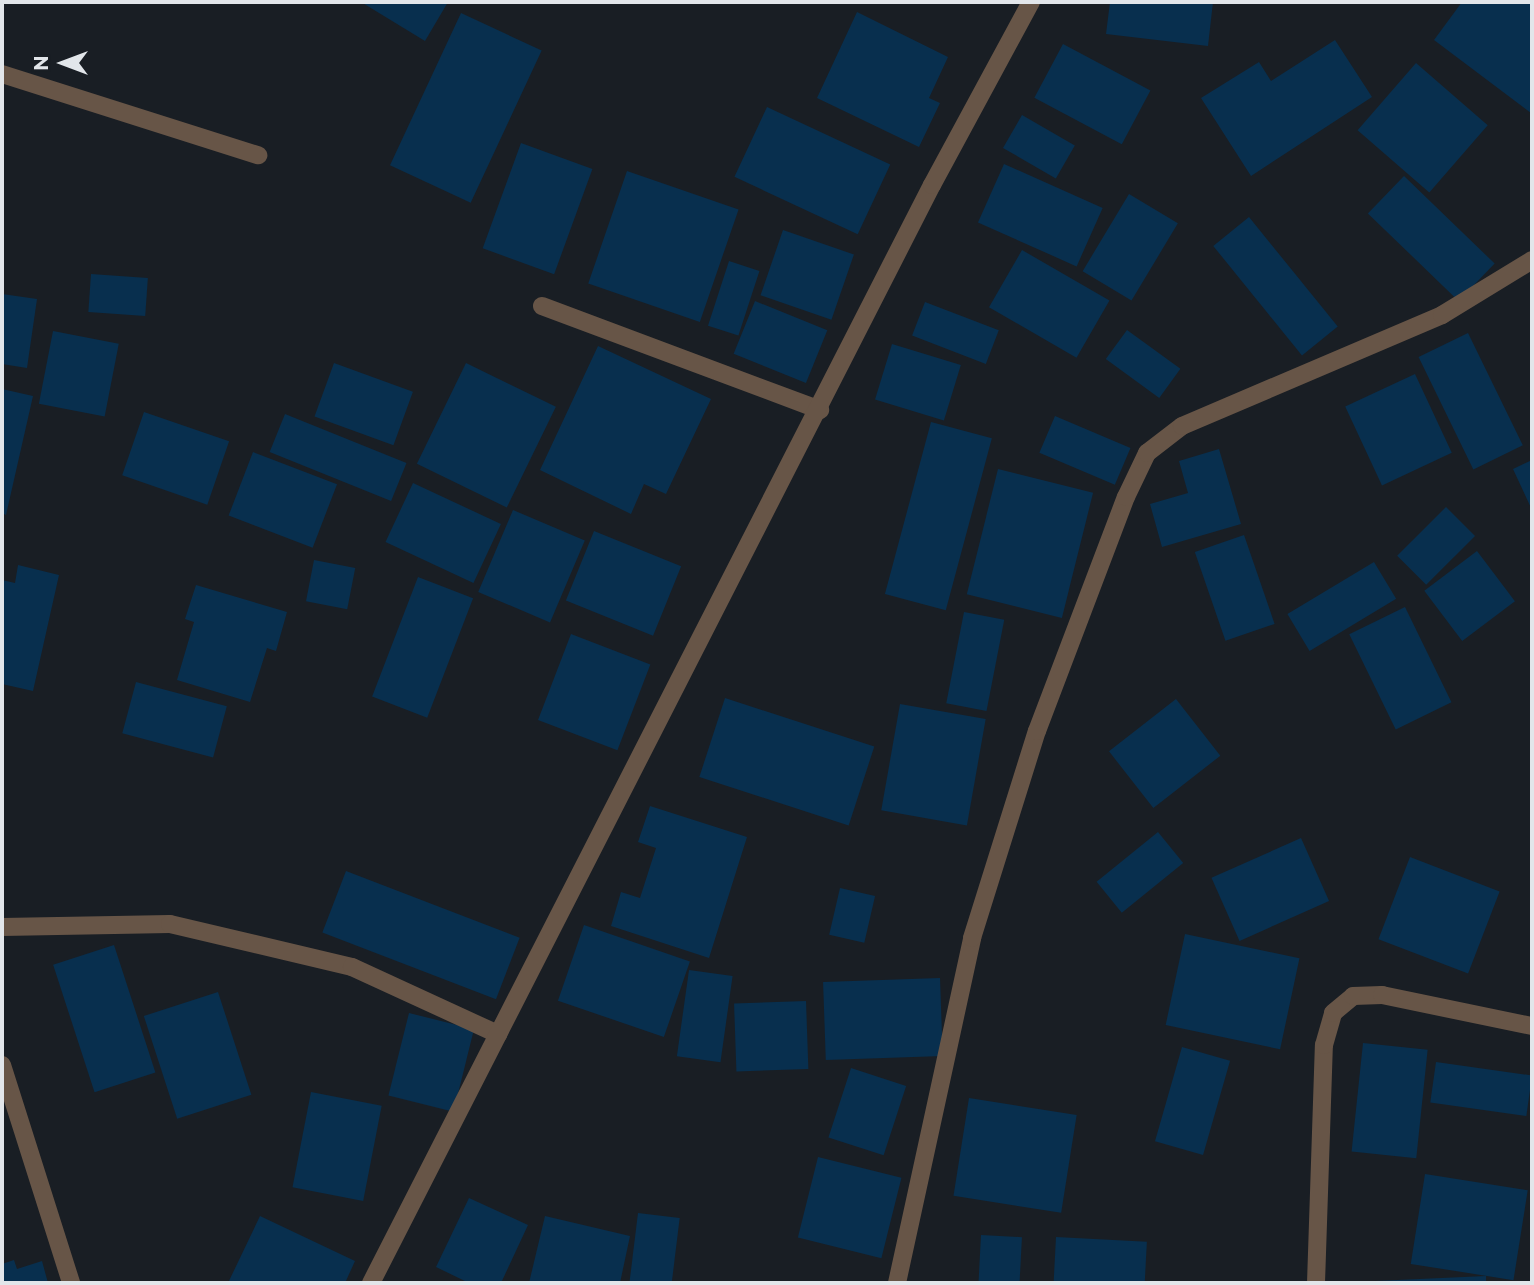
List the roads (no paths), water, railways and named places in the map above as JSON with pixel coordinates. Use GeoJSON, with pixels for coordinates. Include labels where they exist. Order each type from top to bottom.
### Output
{"type":"FeatureCollection","features":[{"type":"Feature","properties":{"kind":"street"},"geometry":{"type":"LineString","coordinates":[[371,1283],[1031,2]]}},
{"type":"Feature","properties":{"kind":"street"},"geometry":{"type":"LineString","coordinates":[[2,74],[258,155]]}},
{"type":"Feature","properties":{"kind":"street"},"geometry":{"type":"LineString","coordinates":[[897,1283],[972,938],[1037,731],[1126,497],[1147,453],[1182,426],[1442,316],[1532,260]]}},
{"type":"Feature","properties":{"kind":"street"},"geometry":{"type":"LineString","coordinates":[[542,306],[820,410]]}},
{"type":"Feature","properties":{"kind":"street"},"geometry":{"type":"LineString","coordinates":[[2,927],[170,924],[352,967],[498,1034]]}},
{"type":"Feature","properties":{"kind":"street"},"geometry":{"type":"LineString","coordinates":[[1316,1283],[1324,1045],[1333,1013],[1353,996],[1382,995],[1532,1026]]}},
{"type":"Feature","properties":{"kind":"street"},"geometry":{"type":"LineString","coordinates":[[2,1065],[71,1283]]}}]}
